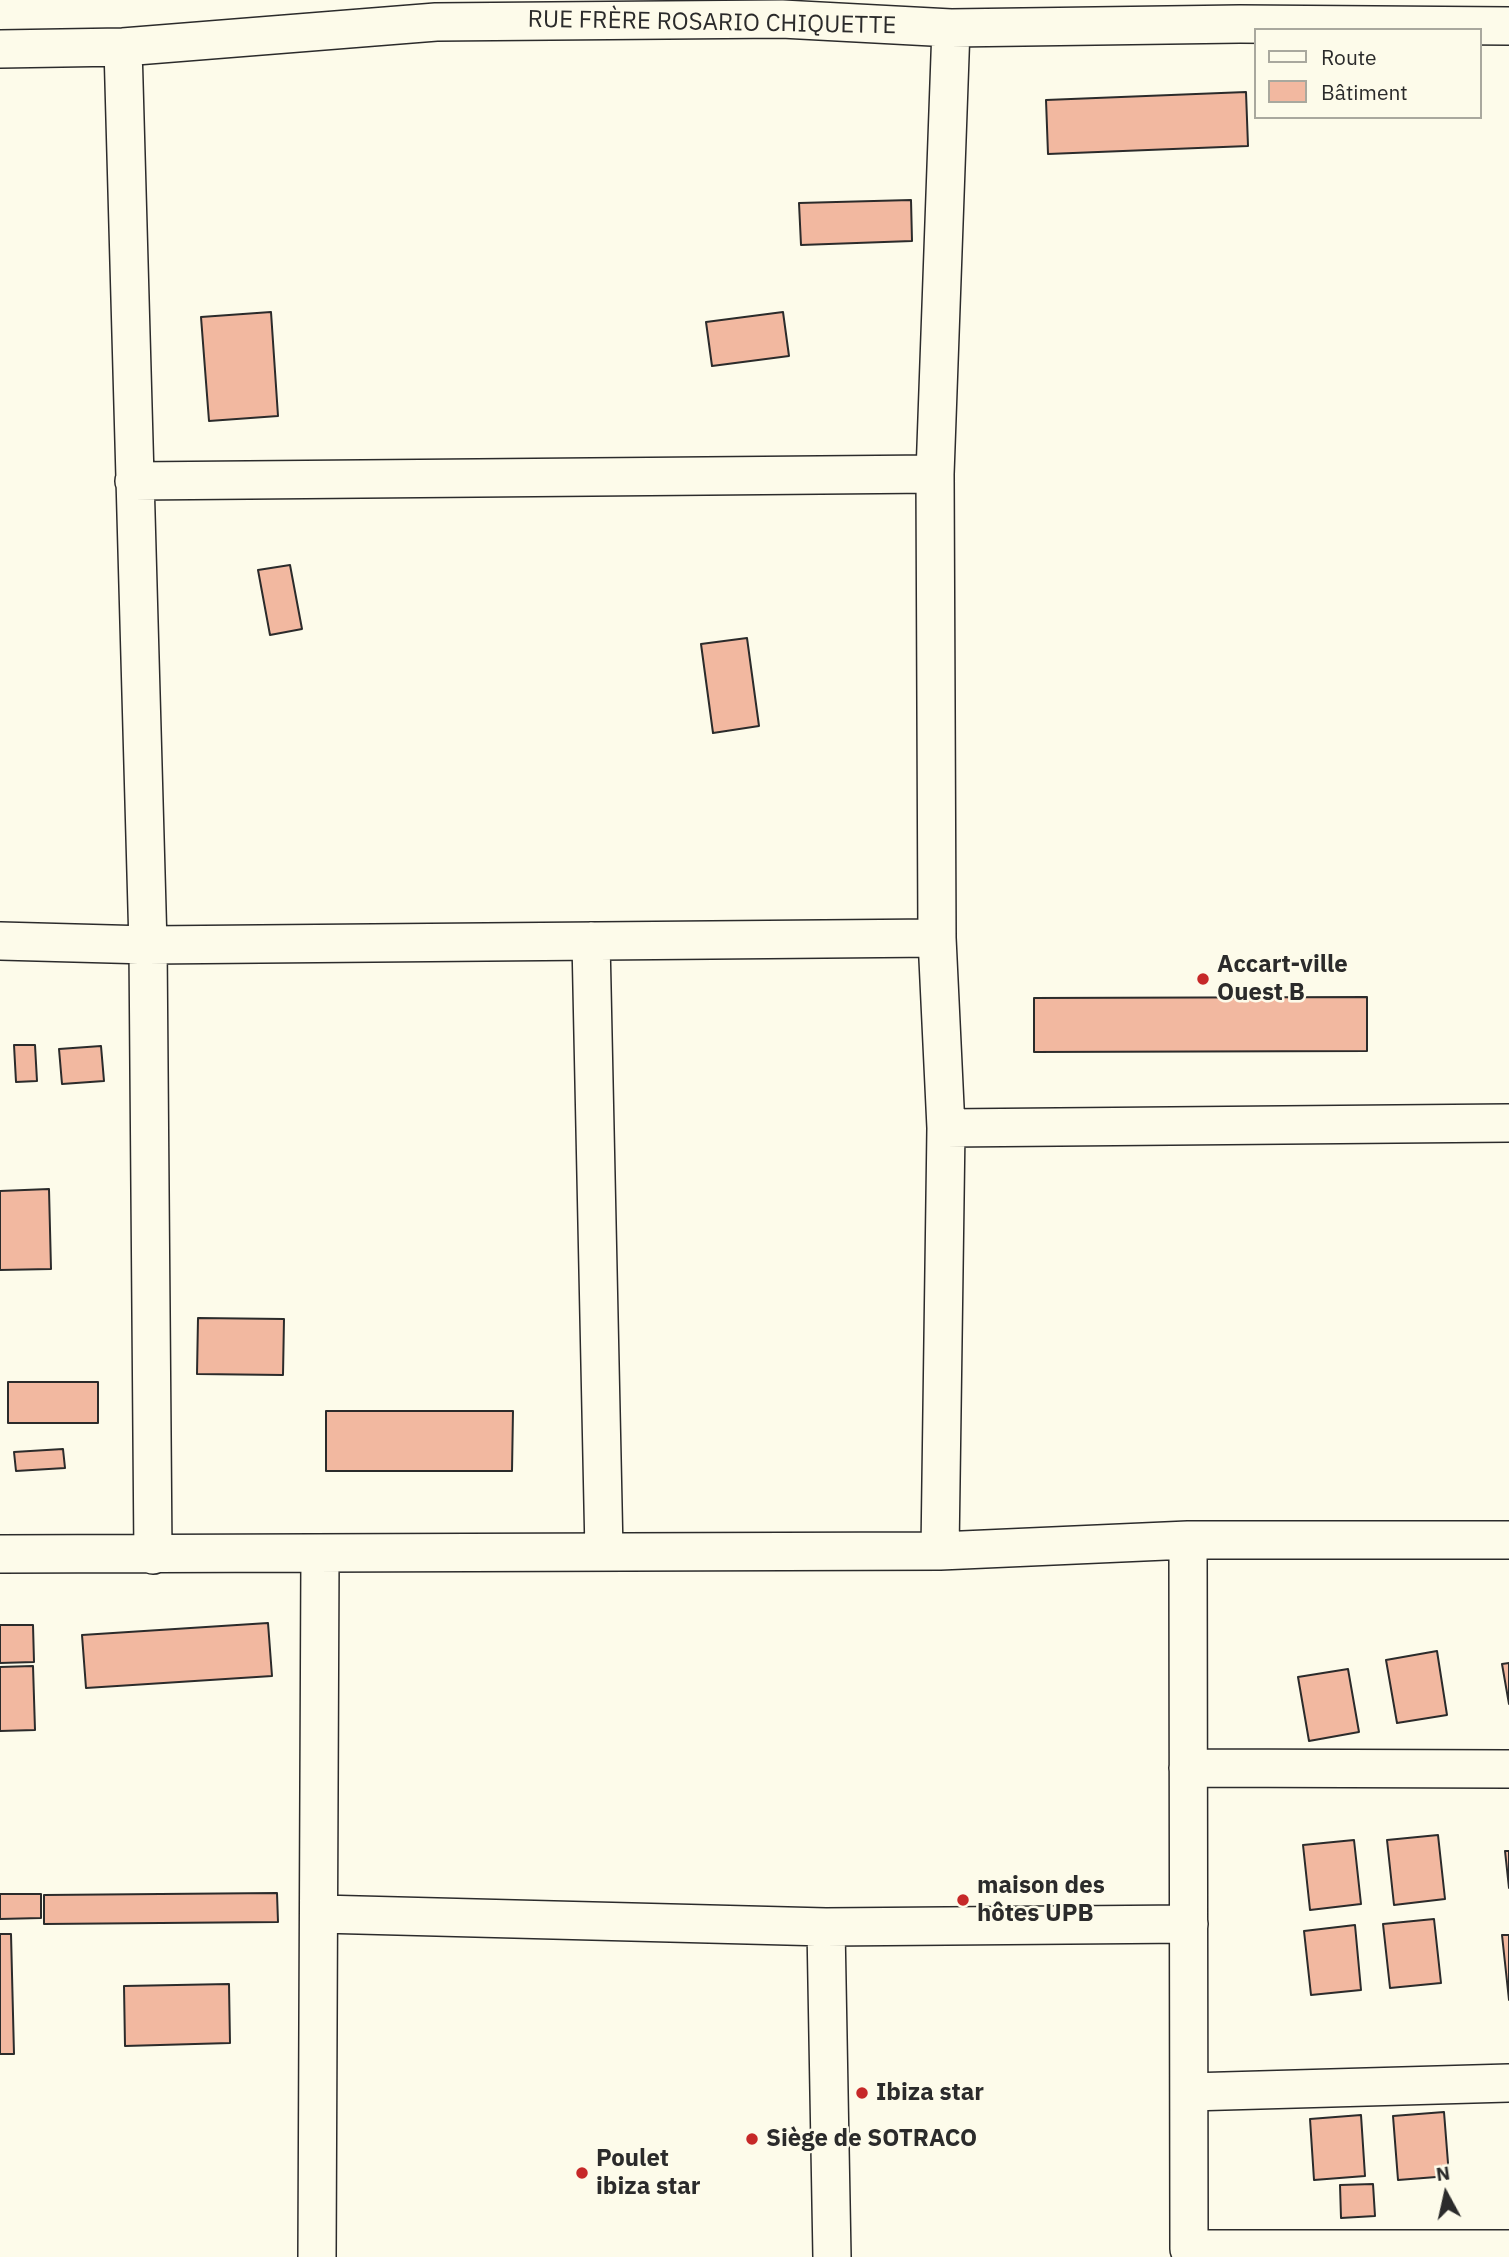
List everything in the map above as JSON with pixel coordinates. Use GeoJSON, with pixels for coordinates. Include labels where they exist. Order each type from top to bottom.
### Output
{"type":"FeatureCollection","features":[{"type":"Feature","properties":{"kind":"street","name":"RUE FRÈRE ROSARIO CHIQUETTE"},"geometry":{"type":"LineString","coordinates":[[0,49],[123,47],[436,11],[781,9],[951,27],[1240,12],[1509,26]]}},
{"type":"Feature","properties":{"kind":"street"},"geometry":{"type":"LineString","coordinates":[[940,1551],[946,1128],[937,938],[934,474],[951,27]]}},
{"type":"Feature","properties":{"kind":"street"},"geometry":{"type":"LineString","coordinates":[[123,47],[148,945],[153,1555]]}},
{"type":"Feature","properties":{"kind":"street"},"geometry":{"type":"LineString","coordinates":[[134,481],[934,474]]}},
{"type":"Feature","properties":{"kind":"street"},"geometry":{"type":"LineString","coordinates":[[0,941],[148,945],[937,938]]}},
{"type":"Feature","properties":{"kind":"street"},"geometry":{"type":"LineString","coordinates":[[591,941],[604,1552]]}},
{"type":"Feature","properties":{"kind":"street"},"geometry":{"type":"LineString","coordinates":[[946,1128],[1509,1124]]}},
{"type":"Feature","properties":{"kind":"street"},"geometry":{"type":"LineString","coordinates":[[0,1554],[940,1551],[1188,1539],[1509,1540]]}},
{"type":"Feature","properties":{"kind":"street"},"geometry":{"type":"LineString","coordinates":[[1188,1539],[1189,2253],[1509,2249]]}},
{"type":"Feature","properties":{"kind":"street"},"geometry":{"type":"LineString","coordinates":[[317,2257],[320,1555]]}},
{"type":"Feature","properties":{"kind":"street"},"geometry":{"type":"LineString","coordinates":[[1188,1768],[1509,1769]]}},
{"type":"Feature","properties":{"kind":"street"},"geometry":{"type":"LineString","coordinates":[[320,1914],[826,1927],[1189,1924]]}},
{"type":"Feature","properties":{"kind":"street"},"geometry":{"type":"LineString","coordinates":[[826,1927],[832,2257]]}},
{"type":"Feature","properties":{"kind":"street"},"geometry":{"type":"LineString","coordinates":[[1189,2092],[1509,2083]]}},
{"type":"Feature","properties":{"kind":"building"},"geometry":{"type":"Polygon","coordinates":[[[1246,92],[1248,146],[1048,154],[1046,100],[1246,92]]]}},
{"type":"Feature","properties":{"kind":"building"},"geometry":{"type":"Polygon","coordinates":[[[911,200],[912,241],[801,245],[799,203],[911,200]]]}},
{"type":"Feature","properties":{"kind":"building"},"geometry":{"type":"Polygon","coordinates":[[[271,312],[278,416],[209,421],[201,317],[271,312]]]}},
{"type":"Feature","properties":{"kind":"building"},"geometry":{"type":"Polygon","coordinates":[[[783,312],[789,356],[712,366],[706,322],[783,312]]]}},
{"type":"Feature","properties":{"kind":"building"},"geometry":{"type":"Polygon","coordinates":[[[290,565],[302,629],[270,635],[258,570],[290,565]]]}},
{"type":"Feature","properties":{"kind":"building"},"geometry":{"type":"Polygon","coordinates":[[[747,638],[759,726],[713,733],[701,644],[747,638]]]}},
{"type":"Feature","properties":{"kind":"building"},"geometry":{"type":"Polygon","coordinates":[[[1367,997],[1367,1051],[1034,1052],[1034,998],[1367,997]]]}},
{"type":"Feature","properties":{"kind":"building"},"geometry":{"type":"Polygon","coordinates":[[[14,1045],[35,1045],[37,1081],[16,1082],[14,1045]]]}},
{"type":"Feature","properties":{"kind":"building"},"geometry":{"type":"Polygon","coordinates":[[[101,1046],[104,1081],[62,1084],[59,1049],[101,1046]]]}},
{"type":"Feature","properties":{"kind":"building"},"geometry":{"type":"Polygon","coordinates":[[[49,1189],[51,1269],[0,1270],[0,1191],[49,1189]]]}},
{"type":"Feature","properties":{"kind":"building"},"geometry":{"type":"Polygon","coordinates":[[[198,1318],[284,1319],[283,1375],[197,1374],[198,1318]]]}},
{"type":"Feature","properties":{"kind":"building"},"geometry":{"type":"Polygon","coordinates":[[[8,1382],[98,1382],[98,1423],[8,1423],[8,1382]]]}},
{"type":"Feature","properties":{"kind":"building"},"geometry":{"type":"Polygon","coordinates":[[[326,1411],[513,1411],[512,1471],[326,1471],[326,1411]]]}},
{"type":"Feature","properties":{"kind":"building"},"geometry":{"type":"Polygon","coordinates":[[[63,1449],[65,1468],[16,1471],[14,1452],[63,1449]]]}},
{"type":"Feature","properties":{"kind":"building"},"geometry":{"type":"Polygon","coordinates":[[[268,1623],[272,1676],[86,1688],[82,1635],[268,1623]]]}},
{"type":"Feature","properties":{"kind":"building"},"geometry":{"type":"Polygon","coordinates":[[[0,1625],[33,1625],[34,1662],[0,1663],[0,1625]]]}},
{"type":"Feature","properties":{"kind":"building"},"geometry":{"type":"Polygon","coordinates":[[[1437,1651],[1447,1715],[1397,1723],[1386,1660],[1437,1651]]]}},
{"type":"Feature","properties":{"kind":"building"},"geometry":{"type":"Polygon","coordinates":[[[1509,1663],[1509,1704],[1502,1664],[1509,1663]]]}},
{"type":"Feature","properties":{"kind":"building"},"geometry":{"type":"Polygon","coordinates":[[[33,1666],[35,1730],[0,1731],[0,1667],[33,1666]]]}},
{"type":"Feature","properties":{"kind":"building"},"geometry":{"type":"Polygon","coordinates":[[[1348,1669],[1359,1732],[1309,1741],[1298,1677],[1348,1669]]]}},
{"type":"Feature","properties":{"kind":"building"},"geometry":{"type":"Polygon","coordinates":[[[1438,1835],[1445,1899],[1394,1905],[1387,1840],[1438,1835]]]}},
{"type":"Feature","properties":{"kind":"building"},"geometry":{"type":"Polygon","coordinates":[[[1354,1840],[1361,1904],[1310,1910],[1303,1845],[1354,1840]]]}},
{"type":"Feature","properties":{"kind":"building"},"geometry":{"type":"Polygon","coordinates":[[[1505,1851],[1509,1851],[1509,1888],[1505,1851]]]}},
{"type":"Feature","properties":{"kind":"building"},"geometry":{"type":"Polygon","coordinates":[[[277,1893],[278,1922],[44,1924],[44,1895],[277,1893]]]}},
{"type":"Feature","properties":{"kind":"building"},"geometry":{"type":"Polygon","coordinates":[[[0,1894],[41,1894],[41,1918],[0,1919],[0,1894]]]}},
{"type":"Feature","properties":{"kind":"building"},"geometry":{"type":"Polygon","coordinates":[[[1434,1919],[1441,1983],[1390,1988],[1383,1924],[1434,1919]]]}},
{"type":"Feature","properties":{"kind":"building"},"geometry":{"type":"Polygon","coordinates":[[[1355,1925],[1361,1990],[1311,1995],[1304,1931],[1355,1925]]]}},
{"type":"Feature","properties":{"kind":"building"},"geometry":{"type":"Polygon","coordinates":[[[0,1934],[11,1934],[14,2054],[0,2054],[0,1934]]]}},
{"type":"Feature","properties":{"kind":"building"},"geometry":{"type":"Polygon","coordinates":[[[1502,1935],[1509,1935],[1509,2000],[1502,1935]]]}},
{"type":"Feature","properties":{"kind":"building"},"geometry":{"type":"Polygon","coordinates":[[[229,1984],[230,2043],[125,2046],[124,1986],[229,1984]]]}},
{"type":"Feature","properties":{"kind":"building"},"geometry":{"type":"Polygon","coordinates":[[[1444,2112],[1449,2176],[1398,2180],[1393,2116],[1444,2112]]]}},
{"type":"Feature","properties":{"kind":"building"},"geometry":{"type":"Polygon","coordinates":[[[1361,2115],[1365,2176],[1314,2180],[1310,2119],[1361,2115]]]}},
{"type":"Feature","properties":{"kind":"building"},"geometry":{"type":"Polygon","coordinates":[[[1373,2184],[1375,2216],[1341,2218],[1340,2185],[1373,2184]]]}},
{"type":"Feature","properties":{"kind":"place","name":"Accart-ville Ouest B"},"geometry":{"type":"Point","coordinates":[1203,979]}},
{"type":"Feature","properties":{"kind":"place","name":"maison des hôtes UPB"},"geometry":{"type":"Point","coordinates":[963,1900]}},
{"type":"Feature","properties":{"kind":"place","name":"Ibiza star"},"geometry":{"type":"Point","coordinates":[862,2093]}},
{"type":"Feature","properties":{"kind":"place","name":"Siège de SOTRACO"},"geometry":{"type":"Point","coordinates":[752,2139]}},
{"type":"Feature","properties":{"kind":"place","name":"Poulet ibiza star"},"geometry":{"type":"Point","coordinates":[582,2173]}}]}
